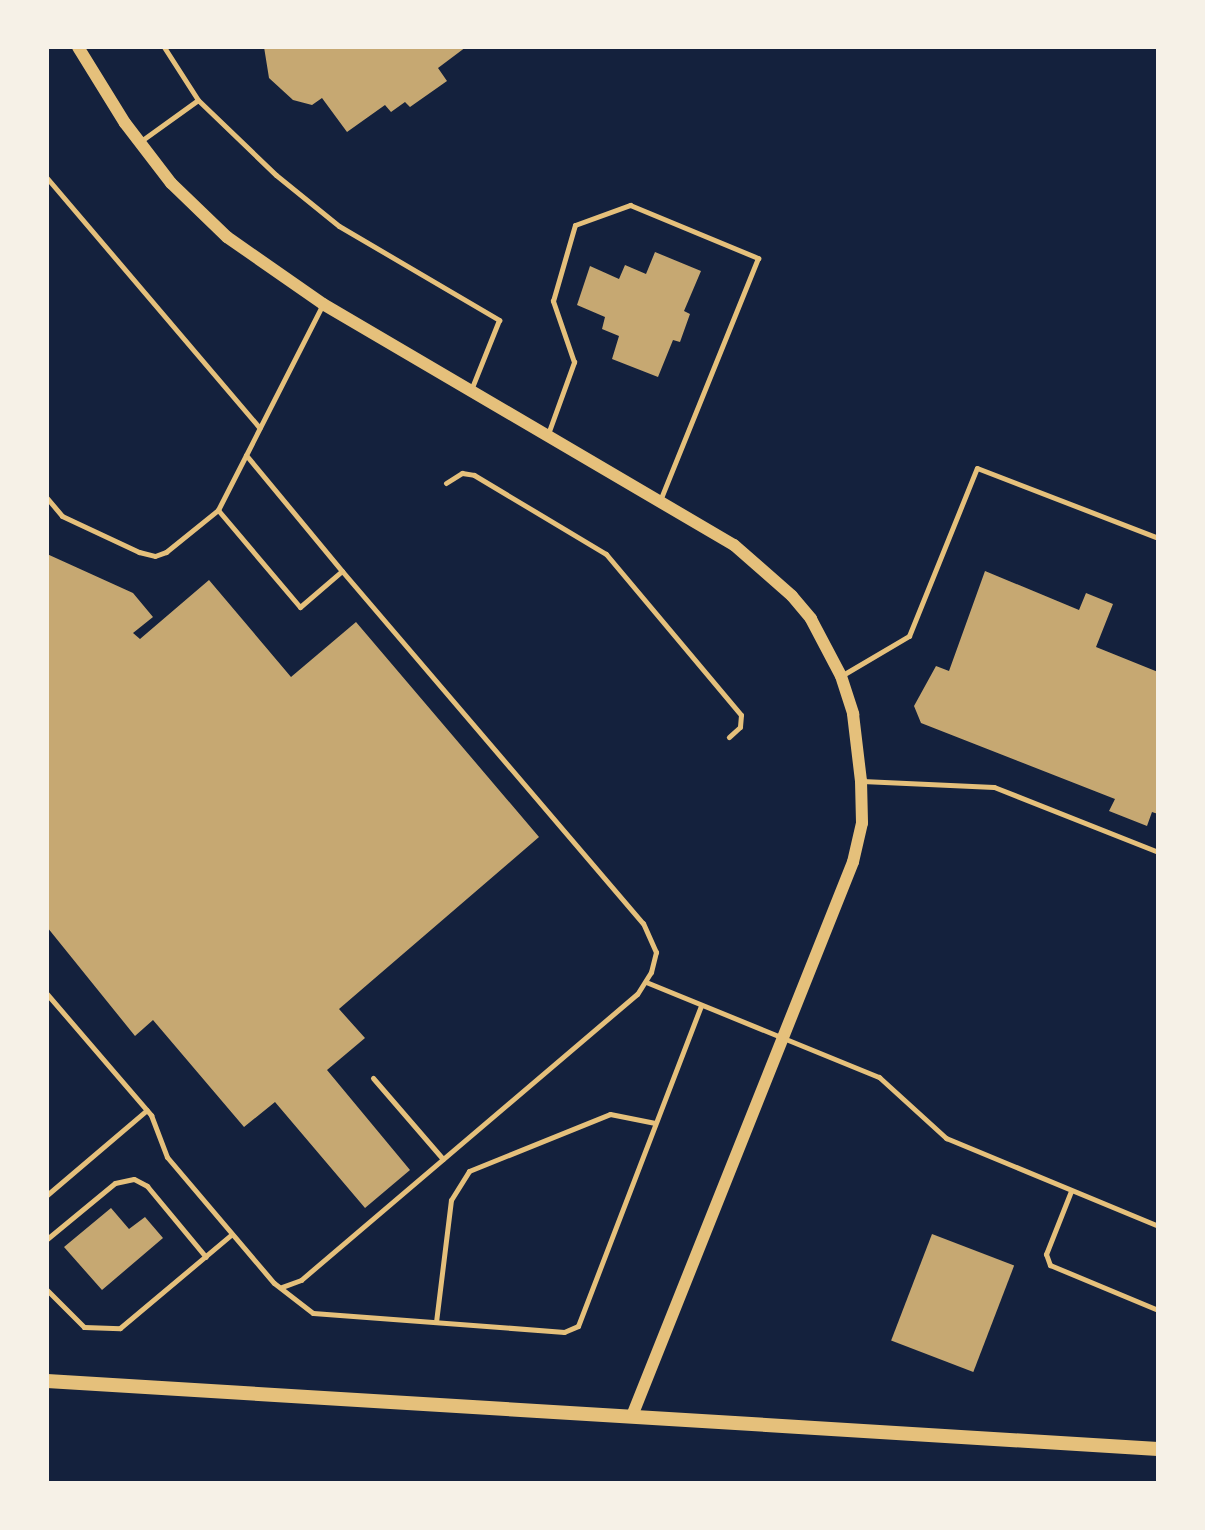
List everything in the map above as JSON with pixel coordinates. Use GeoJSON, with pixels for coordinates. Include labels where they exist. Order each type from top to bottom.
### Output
{"type":"FeatureCollection","features":[{"type":"Feature","properties":{"kind":"main road"},"geometry":{"type":"LineString","coordinates":[[47,1381],[1158,1449]]}},
{"type":"Feature","properties":{"kind":"street"},"geometry":{"type":"LineString","coordinates":[[78,47],[140,142],[171,183],[227,237],[323,304],[734,545],[766,570],[811,619],[841,676],[853,714],[861,780],[862,823],[853,862],[632,1416]]}},
{"type":"Feature","properties":{"kind":"lane"},"geometry":{"type":"LineString","coordinates":[[164,47],[198,100],[275,176],[339,226],[499,320],[471,390]]}},
{"type":"Feature","properties":{"kind":"lane"},"geometry":{"type":"LineString","coordinates":[[140,142],[198,100]]}},
{"type":"Feature","properties":{"kind":"lane"},"geometry":{"type":"LineString","coordinates":[[47,178],[260,428]]}},
{"type":"Feature","properties":{"kind":"lane"},"geometry":{"type":"LineString","coordinates":[[547,435],[574,362],[553,301],[575,225],[630,205],[758,258],[660,501]]}},
{"type":"Feature","properties":{"kind":"lane"},"geometry":{"type":"LineString","coordinates":[[47,498],[62,516],[155,556],[218,510],[323,304]]}},
{"type":"Feature","properties":{"kind":"lane"},"geometry":{"type":"LineString","coordinates":[[246,455],[643,923],[656,952],[646,982],[626,1004],[301,1280],[282,1287]]}},
{"type":"Feature","properties":{"kind":"lane"},"geometry":{"type":"LineString","coordinates":[[841,676],[909,636],[977,468],[1158,538]]}},
{"type":"Feature","properties":{"kind":"lane"},"geometry":{"type":"LineString","coordinates":[[446,483],[462,473],[474,475],[600,549],[741,715],[740,727],[729,737]]}},
{"type":"Feature","properties":{"kind":"lane"},"geometry":{"type":"LineString","coordinates":[[218,510],[300,607],[342,571]]}},
{"type":"Feature","properties":{"kind":"lane"},"geometry":{"type":"LineString","coordinates":[[861,780],[994,787],[1158,852]]}},
{"type":"Feature","properties":{"kind":"lane"},"geometry":{"type":"LineString","coordinates":[[646,982],[780,1040],[879,1076],[946,1138],[1158,1226]]}},
{"type":"Feature","properties":{"kind":"lane"},"geometry":{"type":"LineString","coordinates":[[47,994],[147,1110],[167,1157],[274,1283],[313,1313],[564,1332],[578,1326],[701,1006]]}},
{"type":"Feature","properties":{"kind":"lane"},"geometry":{"type":"LineString","coordinates":[[373,1079],[443,1159]]}},
{"type":"Feature","properties":{"kind":"lane"},"geometry":{"type":"LineString","coordinates":[[47,1195],[147,1110]]}},
{"type":"Feature","properties":{"kind":"lane"},"geometry":{"type":"LineString","coordinates":[[436,1322],[451,1200],[470,1171],[610,1114],[655,1123]]}},
{"type":"Feature","properties":{"kind":"lane"},"geometry":{"type":"LineString","coordinates":[[47,1239],[115,1183],[134,1179],[147,1186],[206,1257]]}},
{"type":"Feature","properties":{"kind":"lane"},"geometry":{"type":"LineString","coordinates":[[1071,1191],[1046,1254],[1050,1265],[1158,1310]]}},
{"type":"Feature","properties":{"kind":"lane"},"geometry":{"type":"LineString","coordinates":[[47,1290],[78,1323],[89,1329],[114,1330],[232,1234]]}},
{"type":"Feature","properties":{"kind":"building"},"geometry":{"type":"Polygon","coordinates":[[[264,47],[466,47],[438,68],[447,81],[410,107],[405,102],[391,112],[385,105],[347,132],[322,98],[312,105],[293,100],[269,78],[264,47]]]}},
{"type":"Feature","properties":{"kind":"building"},"geometry":{"type":"Polygon","coordinates":[[[655,252],[701,271],[684,311],[690,314],[680,342],[673,340],[658,377],[612,359],[619,336],[602,329],[605,317],[577,305],[590,266],[619,279],[625,265],[646,274],[655,252]]]}},
{"type":"Feature","properties":{"kind":"building"},"geometry":{"type":"Polygon","coordinates":[[[47,554],[133,593],[153,617],[133,633],[140,639],[209,580],[291,677],[356,622],[539,837],[339,1009],[365,1038],[327,1070],[410,1170],[365,1208],[275,1102],[244,1127],[153,1020],[135,1036],[47,927],[47,554]]]}},
{"type":"Feature","properties":{"kind":"building"},"geometry":{"type":"Polygon","coordinates":[[[985,571],[1079,610],[1086,593],[1113,604],[1096,647],[1158,672],[1158,814],[1152,812],[1147,826],[1109,811],[1115,799],[921,723],[914,706],[936,666],[949,671],[985,571]]]}},
{"type":"Feature","properties":{"kind":"building"},"geometry":{"type":"Polygon","coordinates":[[[111,1208],[129,1229],[145,1217],[163,1238],[102,1290],[64,1247],[111,1208]]]}},
{"type":"Feature","properties":{"kind":"building"},"geometry":{"type":"Polygon","coordinates":[[[932,1234],[1014,1266],[973,1372],[891,1340],[932,1234]]]}}]}
